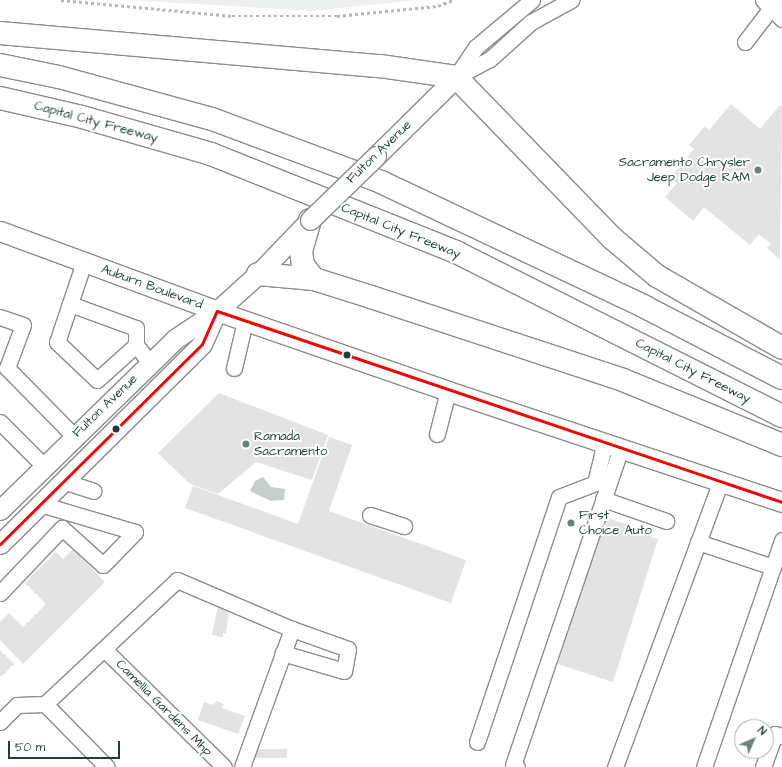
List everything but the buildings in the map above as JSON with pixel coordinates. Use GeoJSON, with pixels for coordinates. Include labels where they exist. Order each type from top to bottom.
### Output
{"type":"FeatureCollection","features":[{"type":"Feature","properties":{"kind":"highway"},"geometry":{"type":"LineString","coordinates":[[0,33],[380,66],[456,77],[612,238],[657,276],[782,348]]}},
{"type":"Feature","properties":{"kind":"highway"},"geometry":{"type":"LineString","coordinates":[[0,65],[59,77],[212,119],[381,182],[645,307],[782,378]]}},
{"type":"Feature","properties":{"kind":"highway","name":"Capital City Freeway"},"geometry":{"type":"LineString","coordinates":[[0,98],[82,117],[211,154],[451,250],[782,416]]}},
{"type":"Feature","properties":{"kind":"highway"},"geometry":{"type":"LineString","coordinates":[[310,220],[301,252],[303,265],[314,278]]}},
{"type":"Feature","properties":{"kind":"highway"},"geometry":{"type":"LineString","coordinates":[[258,274],[314,278],[623,380],[782,446]]}},
{"type":"Feature","properties":{"kind":"main road","name":"Fulton Avenue"},"geometry":{"type":"LineString","coordinates":[[4,501],[44,466],[175,339],[217,311],[258,274],[310,220],[456,77]]}},
{"type":"Feature","properties":{"kind":"main road","name":"Auburn Boulevard"},"geometry":{"type":"LineString","coordinates":[[0,231],[245,321],[448,391],[613,444],[782,502]]}},
{"type":"Feature","properties":{"kind":"main road","name":"Fulton Avenue"},"geometry":{"type":"LineString","coordinates":[[0,544],[202,344],[217,311]]}},
{"type":"Feature","properties":{"kind":"street","name":"Fulton Avenue"},"geometry":{"type":"LineString","coordinates":[[456,77],[476,47],[532,0]]}},
{"type":"Feature","properties":{"kind":"street","name":"Fulton Avenue"},"geometry":{"type":"LineString","coordinates":[[456,77],[490,59],[532,22],[571,0]]}},
{"type":"Feature","properties":{"kind":"street"},"geometry":{"type":"LineString","coordinates":[[745,42],[774,7]]}},
{"type":"Feature","properties":{"kind":"street"},"geometry":{"type":"LineString","coordinates":[[84,262],[57,342],[97,380],[136,345]]}},
{"type":"Feature","properties":{"kind":"street"},"geometry":{"type":"LineString","coordinates":[[70,304],[136,328],[136,345],[150,362]]}},
{"type":"Feature","properties":{"kind":"street"},"geometry":{"type":"LineString","coordinates":[[0,317],[23,324],[7,368],[74,436]]}},
{"type":"Feature","properties":{"kind":"street"},"geometry":{"type":"LineString","coordinates":[[234,368],[245,321]]}},
{"type":"Feature","properties":{"kind":"street"},"geometry":{"type":"LineString","coordinates":[[437,434],[448,391]]}},
{"type":"Feature","properties":{"kind":"street"},"geometry":{"type":"LineString","coordinates":[[0,422],[44,466]]}},
{"type":"Feature","properties":{"kind":"street"},"geometry":{"type":"LineString","coordinates":[[517,767],[513,765],[603,499],[613,444]]}},
{"type":"Feature","properties":{"kind":"street"},"geometry":{"type":"LineString","coordinates":[[477,742],[559,497],[595,483],[613,444]]}},
{"type":"Feature","properties":{"kind":"street"},"geometry":{"type":"LineString","coordinates":[[63,481],[93,491]]}},
{"type":"Feature","properties":{"kind":"street"},"geometry":{"type":"LineString","coordinates":[[615,767],[721,481]]}},
{"type":"Feature","properties":{"kind":"street"},"geometry":{"type":"LineString","coordinates":[[603,499],[666,521]]}},
{"type":"Feature","properties":{"kind":"street"},"geometry":{"type":"LineString","coordinates":[[2,586],[62,528],[103,565],[135,532],[40,504]]}},
{"type":"Feature","properties":{"kind":"street"},"geometry":{"type":"LineString","coordinates":[[370,515],[404,526]]}},
{"type":"Feature","properties":{"kind":"street"},"geometry":{"type":"LineString","coordinates":[[704,767],[782,540]]}},
{"type":"Feature","properties":{"kind":"street"},"geometry":{"type":"LineString","coordinates":[[698,542],[773,567]]}},
{"type":"Feature","properties":{"kind":"street","name":"Camellia Gardens Mhp"},"geometry":{"type":"LineString","coordinates":[[45,704],[177,580],[292,629],[348,649],[344,670],[283,653]]}},
{"type":"Feature","properties":{"kind":"street"},"geometry":{"type":"LineString","coordinates":[[242,767],[292,629]]}},
{"type":"Feature","properties":{"kind":"street","name":"Camellia Gardens Mhp"},"geometry":{"type":"LineString","coordinates":[[104,649],[224,767]]}},
{"type":"Feature","properties":{"kind":"street"},"geometry":{"type":"LineString","coordinates":[[3,712],[17,705],[45,704],[107,767]]}},
{"type":"Feature","properties":{"kind":"street"},"geometry":{"type":"LineString","coordinates":[[763,767],[775,734],[782,736]]}},
{"type":"Feature","properties":{"kind":"path"},"geometry":{"type":"LineString","coordinates":[[61,0],[232,16],[337,16],[438,6],[453,0]]}},
{"type":"Feature","properties":{"kind":"shaded area"},"geometry":{"type":"Polygon","coordinates":[[[129,0],[416,0],[314,11],[129,0]]]}},
{"type":"Feature","properties":{"kind":"shaded area"},"geometry":{"type":"Polygon","coordinates":[[[263,477],[271,487],[285,489],[284,500],[271,501],[250,491],[255,481],[263,477]]]}},
{"type":"Feature","properties":{"kind":"transit line"},"geometry":{"type":"LineString","coordinates":[[217,311],[782,502]]}},
{"type":"Feature","properties":{"kind":"transit line"},"geometry":{"type":"LineString","coordinates":[[0,544],[202,344],[217,311]]}},
{"type":"Feature","properties":{"kind":"place","name":"Sacramento Chrysler Jeep Dodge RAM"},"geometry":{"type":"Point","coordinates":[758,170]}},
{"type":"Feature","properties":{"kind":"place","name":"Ramada Sacramento"},"geometry":{"type":"Point","coordinates":[246,444]}},
{"type":"Feature","properties":{"kind":"place","name":"First Choice Auto"},"geometry":{"type":"Point","coordinates":[571,523]}}]}
